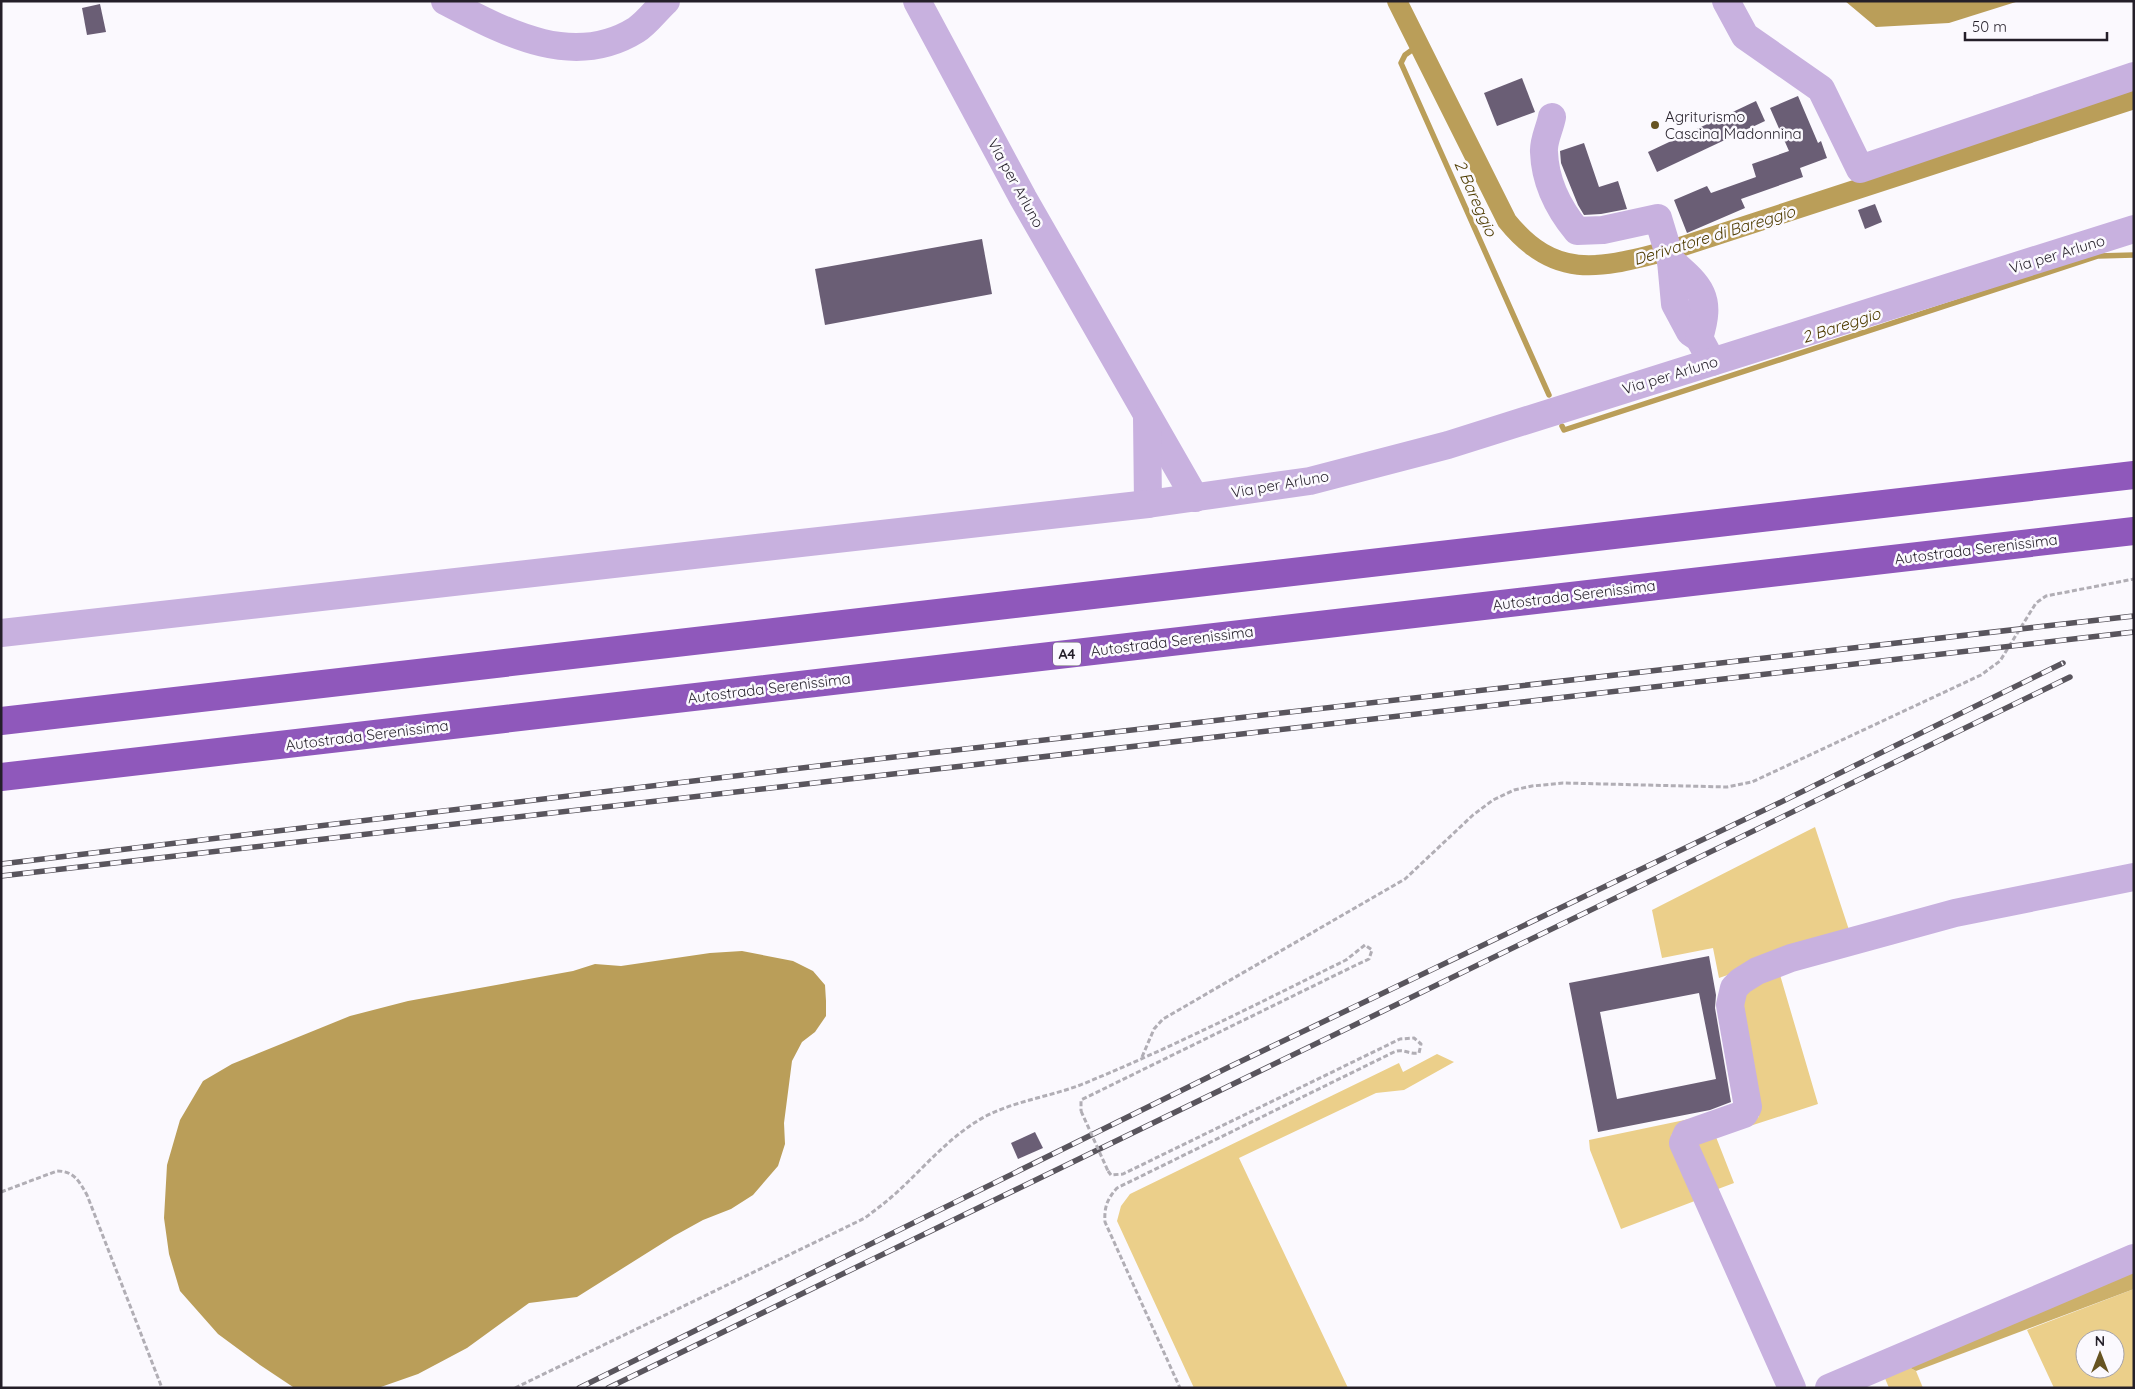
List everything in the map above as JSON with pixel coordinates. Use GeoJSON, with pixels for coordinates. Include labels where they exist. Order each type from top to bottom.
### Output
{"type":"FeatureCollection","features":[{"type":"Feature","properties":{"kind":"highway"},"geometry":{"type":"LineString","coordinates":[[1,721],[2134,475]]}},
{"type":"Feature","properties":{"kind":"highway","name":"Autostrada Serenissima"},"geometry":{"type":"LineString","coordinates":[[1,777],[2134,531]]}},
{"type":"Feature","properties":{"kind":"street"},"geometry":{"type":"LineString","coordinates":[[445,1],[508,33],[573,48],[604,44],[636,30],[666,1]]}},
{"type":"Feature","properties":{"kind":"street","name":"Via per Arluno"},"geometry":{"type":"LineString","coordinates":[[917,1],[1023,198],[1148,416],[1198,497],[1310,481],[1448,445],[2134,230]]}},
{"type":"Feature","properties":{"kind":"street"},"geometry":{"type":"LineString","coordinates":[[1726,1],[1745,36],[1821,89],[1860,169],[2134,76]]}},
{"type":"Feature","properties":{"kind":"street"},"geometry":{"type":"LineString","coordinates":[[1552,117],[1543,151],[1552,190],[1564,215],[1577,231],[1603,230],[1658,218],[1668,251],[1675,304],[1690,332],[1699,338],[1712,362]]}},
{"type":"Feature","properties":{"kind":"street","name":"Via per Arluno"},"geometry":{"type":"LineString","coordinates":[[1148,416],[1148,504]]}},
{"type":"Feature","properties":{"kind":"street"},"geometry":{"type":"LineString","coordinates":[[1,633],[1198,497]]}},
{"type":"Feature","properties":{"kind":"street"},"geometry":{"type":"LineString","coordinates":[[1792,1388],[1683,1143],[1687,1134],[1744,1114],[1748,1107],[1730,1005],[1734,988],[1757,971],[1791,958],[1955,913],[2134,877]]}},
{"type":"Feature","properties":{"kind":"street"},"geometry":{"type":"LineString","coordinates":[[1829,1388],[2134,1258]]}},
{"type":"Feature","properties":{"kind":"path"},"geometry":{"type":"LineString","coordinates":[[1141,1058],[1154,1030],[1163,1019],[1405,879],[1493,800],[1532,786],[1563,783],[1727,788],[1752,782],[1980,675],[1996,665],[2036,603],[2046,596],[2134,579]]}},
{"type":"Feature","properties":{"kind":"path"},"geometry":{"type":"LineString","coordinates":[[515,1388],[865,1218],[895,1194],[934,1154],[959,1133],[986,1117],[1026,1100],[1067,1091],[1156,1053],[1346,960],[1365,944],[1372,950],[1369,959],[1082,1100],[1081,1112],[1108,1171],[1112,1175],[1123,1174],[1400,1039],[1414,1038],[1421,1044],[1419,1053],[1414,1054],[1404,1050],[1394,1052],[1117,1188],[1112,1194],[1104,1209],[1105,1222],[1180,1388]]}},
{"type":"Feature","properties":{"kind":"path"},"geometry":{"type":"LineString","coordinates":[[1,1192],[57,1171],[64,1171],[76,1176],[86,1195],[162,1388]]}},
{"type":"Feature","properties":{"kind":"shaded area"},"geometry":{"type":"Polygon","coordinates":[[[1845,1],[2019,1],[1949,23],[1876,27],[1845,1]]]}},
{"type":"Feature","properties":{"kind":"shaded area"},"geometry":{"type":"Polygon","coordinates":[[[1815,827],[1850,933],[1719,978],[1713,948],[1662,958],[1652,910],[1815,827]]]}},
{"type":"Feature","properties":{"kind":"shaded area"},"geometry":{"type":"Polygon","coordinates":[[[742,951],[793,961],[813,971],[825,985],[826,1016],[815,1032],[802,1042],[792,1061],[784,1123],[785,1144],[778,1166],[753,1195],[731,1209],[703,1220],[674,1236],[577,1297],[529,1303],[467,1348],[418,1374],[378,1388],[293,1387],[218,1334],[180,1291],[169,1254],[164,1218],[167,1165],[180,1120],[203,1081],[232,1064],[350,1016],[408,1001],[573,971],[595,964],[621,966],[710,953],[742,951]]]}},
{"type":"Feature","properties":{"kind":"shaded area"},"geometry":{"type":"Polygon","coordinates":[[[1778,968],[1818,1104],[1716,1137],[1734,1183],[1710,1192],[1694,1139],[1759,1117],[1734,1004],[1778,968]]]}},
{"type":"Feature","properties":{"kind":"shaded area"},"geometry":{"type":"Polygon","coordinates":[[[1437,1054],[1454,1062],[1404,1090],[1376,1093],[1239,1158],[1348,1388],[1194,1388],[1117,1221],[1121,1206],[1130,1194],[1399,1063],[1403,1072],[1437,1054]]]}},
{"type":"Feature","properties":{"kind":"shaded area"},"geometry":{"type":"Polygon","coordinates":[[[1742,1108],[1739,1113],[1671,1135],[1700,1199],[1621,1229],[1590,1150],[1589,1140],[1742,1108]]]}},
{"type":"Feature","properties":{"kind":"shaded area"},"geometry":{"type":"Polygon","coordinates":[[[2134,1265],[2134,1289],[1916,1371],[1901,1363],[2134,1265]]]}},
{"type":"Feature","properties":{"kind":"shaded area"},"geometry":{"type":"Polygon","coordinates":[[[2134,1289],[2134,1388],[2054,1388],[2027,1330],[2134,1289]]]}},
{"type":"Feature","properties":{"kind":"shaded area"},"geometry":{"type":"Polygon","coordinates":[[[1901,1363],[1916,1371],[1923,1388],[1889,1388],[1882,1371],[1901,1363]]]}},
{"type":"Feature","properties":{"kind":"building"},"geometry":{"type":"Polygon","coordinates":[[[100,4],[106,32],[87,35],[82,8],[100,4]]]}},
{"type":"Feature","properties":{"kind":"building"},"geometry":{"type":"Polygon","coordinates":[[[1522,78],[1535,112],[1497,126],[1484,93],[1522,78]]]}},
{"type":"Feature","properties":{"kind":"building"},"geometry":{"type":"Polygon","coordinates":[[[1798,96],[1818,143],[1821,141],[1827,158],[1800,168],[1803,177],[1741,199],[1745,208],[1687,233],[1674,200],[1707,186],[1711,193],[1756,177],[1752,164],[1789,151],[1770,108],[1798,96]]]}},
{"type":"Feature","properties":{"kind":"building"},"geometry":{"type":"Polygon","coordinates":[[[1756,101],[1765,121],[1657,172],[1648,152],[1756,101]]]}},
{"type":"Feature","properties":{"kind":"building"},"geometry":{"type":"Polygon","coordinates":[[[1584,143],[1599,187],[1618,181],[1627,209],[1584,215],[1561,163],[1560,151],[1584,143]]]}},
{"type":"Feature","properties":{"kind":"building"},"geometry":{"type":"Polygon","coordinates":[[[1875,204],[1882,222],[1865,229],[1858,210],[1875,204]]]}},
{"type":"Feature","properties":{"kind":"building"},"geometry":{"type":"Polygon","coordinates":[[[982,239],[992,294],[825,325],[815,269],[982,239]]]}},
{"type":"Feature","properties":{"kind":"building"},"geometry":{"type":"Polygon","coordinates":[[[1709,956],[1716,995],[1715,1008],[1731,1102],[1710,1110],[1598,1132],[1569,983],[1709,956]],[[1699,993],[1600,1012],[1617,1099],[1716,1079],[1699,993]]]}},
{"type":"Feature","properties":{"kind":"building"},"geometry":{"type":"Polygon","coordinates":[[[1035,1132],[1043,1148],[1018,1159],[1011,1143],[1035,1132]]]}},
{"type":"Feature","properties":{"kind":"waterway","name":"Derivatore di Bareggio"},"geometry":{"type":"LineString","coordinates":[[1397,1],[1507,221],[1526,241],[1544,254],[1563,262],[1582,265],[1602,265],[1671,250],[2134,99]]}},
{"type":"Feature","properties":{"kind":"waterway","name":"2 Bareggio"},"geometry":{"type":"LineString","coordinates":[[1419,45],[1405,55],[1401,63],[1549,395]]}},
{"type":"Feature","properties":{"kind":"waterway","name":"2 Bareggio"},"geometry":{"type":"LineString","coordinates":[[1562,426],[1564,430],[2098,256],[2134,255]]}},
{"type":"Feature","properties":{"kind":"railway"},"geometry":{"type":"LineString","coordinates":[[1,864],[868,760],[2134,616]]}},
{"type":"Feature","properties":{"kind":"railway"},"geometry":{"type":"LineString","coordinates":[[1,876],[2134,632]]}},
{"type":"Feature","properties":{"kind":"railway"},"geometry":{"type":"LineString","coordinates":[[579,1388],[1229,1067],[1779,803],[2063,663]]}},
{"type":"Feature","properties":{"kind":"railway"},"geometry":{"type":"LineString","coordinates":[[608,1388],[2070,677]]}},
{"type":"Feature","properties":{"kind":"place","name":"Agriturismo Cascina Madonnina"},"geometry":{"type":"Point","coordinates":[1655,125]}}]}
